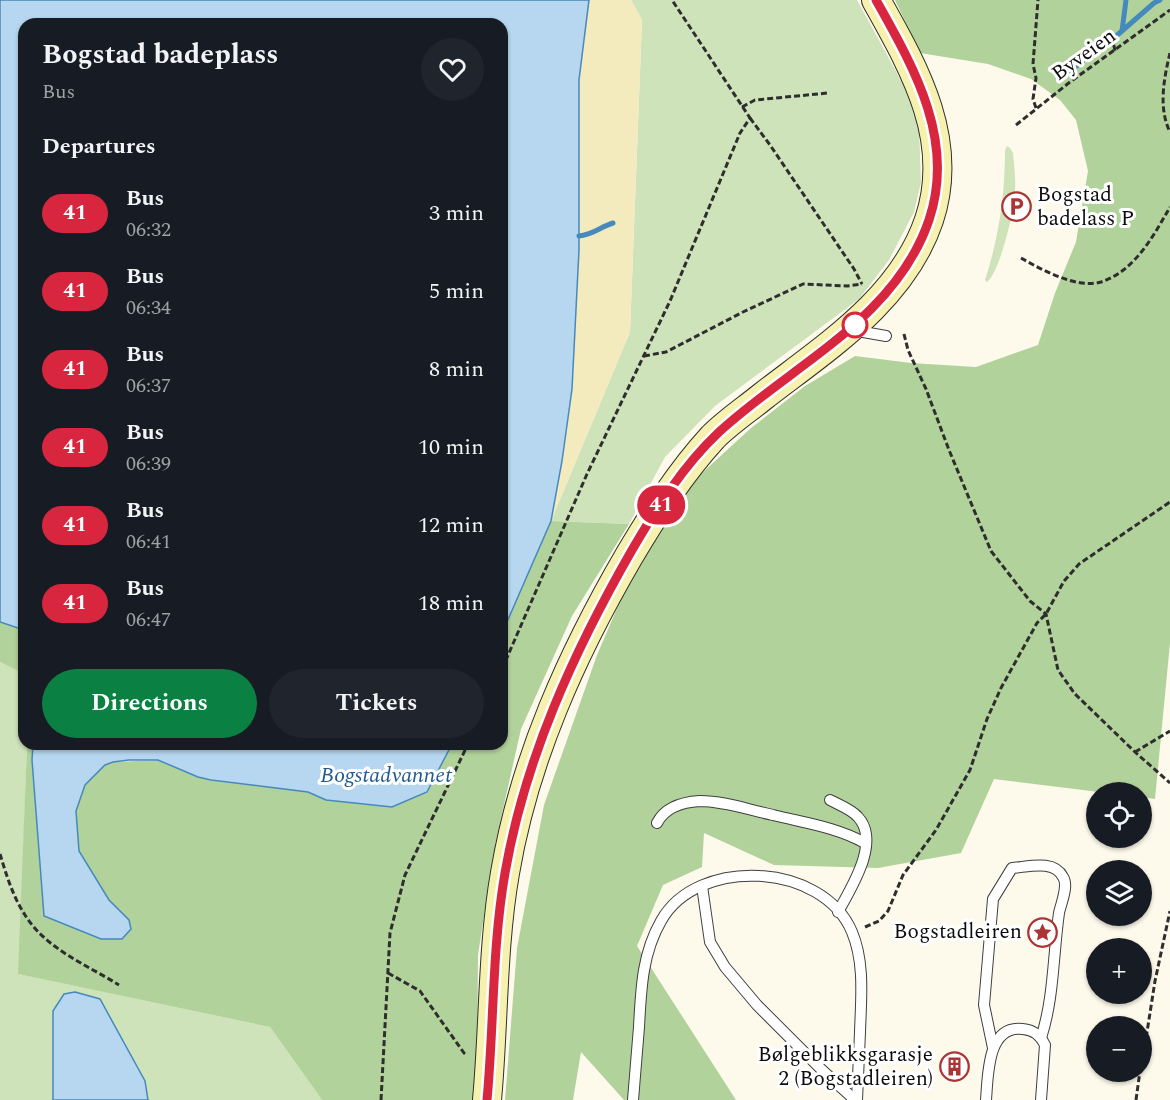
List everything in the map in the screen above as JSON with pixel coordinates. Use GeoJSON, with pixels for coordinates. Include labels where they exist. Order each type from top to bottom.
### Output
{"type":"FeatureCollection","features":[{"type":"Feature","properties":{"kind":"street"},"geometry":{"type":"LineString","coordinates":[[488,1100],[500,904],[510,843],[539,744],[585,639],[649,522],[696,456],[741,413],[858,321],[903,269],[924,232],[938,179],[938,151],[930,98],[876,0]]}},
{"type":"Feature","properties":{"kind":"lane"},"geometry":{"type":"LineString","coordinates":[[858,321],[886,336]]}},
{"type":"Feature","properties":{"kind":"lane"},"geometry":{"type":"LineString","coordinates":[[830,800],[852,812],[860,819],[865,830],[862,865],[838,912]]}},
{"type":"Feature","properties":{"kind":"lane"},"geometry":{"type":"LineString","coordinates":[[657,823],[669,808],[700,801],[722,803],[825,826],[848,833],[865,843]]}},
{"type":"Feature","properties":{"kind":"lane"},"geometry":{"type":"LineString","coordinates":[[986,1100],[993,1048],[984,1005],[993,899],[1012,868],[1047,865],[1062,874],[1065,884],[1056,935],[1050,999],[1041,1038]]}},
{"type":"Feature","properties":{"kind":"lane"},"geometry":{"type":"LineString","coordinates":[[633,1100],[642,984],[650,944],[660,923],[670,906],[687,893],[702,886],[743,875],[782,877],[815,893],[838,912],[852,932],[859,957],[862,989],[856,1100]]}},
{"type":"Feature","properties":{"kind":"lane"},"geometry":{"type":"LineString","coordinates":[[702,886],[710,942],[724,967],[757,1005],[856,1100]]}},
{"type":"Feature","properties":{"kind":"lane"},"geometry":{"type":"LineString","coordinates":[[993,1048],[999,1038],[1009,1029],[1021,1028],[1032,1031],[1041,1038],[1045,1045],[1041,1100]]}},
{"type":"Feature","properties":{"kind":"path"},"geometry":{"type":"LineString","coordinates":[[672,0],[742,107],[854,269],[862,284],[858,321]]}},
{"type":"Feature","properties":{"kind":"path"},"geometry":{"type":"LineString","coordinates":[[1036,109],[1033,99],[1036,78],[1033,64],[1038,0]]}},
{"type":"Feature","properties":{"kind":"path","name":"Byveien"},"geometry":{"type":"LineString","coordinates":[[1016,124],[1170,10]]}},
{"type":"Feature","properties":{"kind":"path"},"geometry":{"type":"LineString","coordinates":[[1112,36],[1115,51]]}},
{"type":"Feature","properties":{"kind":"path"},"geometry":{"type":"LineString","coordinates":[[1170,53],[1163,98],[1164,112],[1170,132]]}},
{"type":"Feature","properties":{"kind":"path"},"geometry":{"type":"LineString","coordinates":[[742,107],[755,100],[828,93]]}},
{"type":"Feature","properties":{"kind":"path"},"geometry":{"type":"LineString","coordinates":[[508,655],[587,474],[670,301],[740,133],[750,118]]}},
{"type":"Feature","properties":{"kind":"path"},"geometry":{"type":"LineString","coordinates":[[1022,258],[1043,270],[1076,282],[1101,282],[1123,270],[1142,253],[1170,207]]}},
{"type":"Feature","properties":{"kind":"path"},"geometry":{"type":"LineString","coordinates":[[644,356],[666,352],[803,284],[847,286],[871,282]]}},
{"type":"Feature","properties":{"kind":"path"},"geometry":{"type":"LineString","coordinates":[[904,334],[908,350],[991,551],[1030,602],[1046,614],[1058,670],[1075,694],[1170,783]]}},
{"type":"Feature","properties":{"kind":"path"},"geometry":{"type":"LineString","coordinates":[[852,932],[879,921],[888,911],[903,875],[936,830],[970,770],[987,719],[1001,688],[1037,623],[1046,614],[1064,581],[1079,564],[1170,502]]}},
{"type":"Feature","properties":{"kind":"path"},"geometry":{"type":"LineString","coordinates":[[1135,752],[1170,731]]}},
{"type":"Feature","properties":{"kind":"path"},"geometry":{"type":"LineString","coordinates":[[381,1100],[390,933],[405,875],[465,750]]}},
{"type":"Feature","properties":{"kind":"path"},"geometry":{"type":"LineString","coordinates":[[0,854],[24,915],[42,936],[119,985]]}},
{"type":"Feature","properties":{"kind":"path"},"geometry":{"type":"LineString","coordinates":[[1150,1016],[1170,911]]}},
{"type":"Feature","properties":{"kind":"path"},"geometry":{"type":"LineString","coordinates":[[388,973],[420,992],[464,1053],[490,1067]]}},
{"type":"Feature","properties":{"kind":"path"},"geometry":{"type":"LineString","coordinates":[[1136,1100],[1138,1082]]}},
{"type":"Feature","properties":{"kind":"green space"},"geometry":{"type":"Polygon","coordinates":[[[631,0],[857,0],[904,86],[919,128],[921,182],[914,212],[889,260],[859,299],[715,406],[665,457],[629,524],[551,521],[630,332],[642,20],[631,0]]]}},
{"type":"Feature","properties":{"kind":"green space"},"geometry":{"type":"Polygon","coordinates":[[[895,0],[1170,0],[1170,643],[1155,799],[1152,799],[1152,782],[1086,782],[1086,790],[994,779],[961,853],[878,868],[774,865],[704,833],[702,867],[663,885],[637,946],[736,1100],[624,1100],[581,1052],[573,1100],[505,1100],[517,948],[544,805],[597,655],[654,522],[689,485],[751,428],[805,386],[855,356],[911,363],[976,367],[1038,345],[1055,293],[1076,242],[1088,171],[1076,120],[1060,100],[1031,79],[988,64],[920,53],[895,0]]]}},
{"type":"Feature","properties":{"kind":"green space"},"geometry":{"type":"Polygon","coordinates":[[[1007,146],[1013,153],[1014,199],[1002,254],[987,282],[985,280],[1000,216],[1007,146]]]}},
{"type":"Feature","properties":{"kind":"green space"},"geometry":{"type":"Polygon","coordinates":[[[551,521],[629,524],[572,616],[521,729],[495,845],[478,955],[477,1100],[322,1100],[270,1027],[18,974],[27,750],[33,750],[44,916],[129,920],[109,900],[79,851],[76,811],[85,785],[105,765],[113,762],[158,760],[198,777],[308,792],[326,800],[413,797],[427,792],[449,750],[508,750],[508,620],[551,521]]]}},
{"type":"Feature","properties":{"kind":"green space"},"geometry":{"type":"Polygon","coordinates":[[[0,622],[18,628],[18,671],[0,662],[0,622]]]}},
{"type":"Feature","properties":{"kind":"green space"},"geometry":{"type":"Polygon","coordinates":[[[0,662],[18,671],[18,750],[27,750],[28,772],[26,773],[19,974],[270,1027],[322,1100],[0,1100],[0,662]]]}},
{"type":"Feature","properties":{"kind":"sand"},"geometry":{"type":"Polygon","coordinates":[[[589,0],[631,0],[642,20],[630,332],[551,521],[572,389],[579,250],[579,80],[589,0]]]}},
{"type":"Feature","properties":{"kind":"water"},"geometry":{"type":"Polygon","coordinates":[[[0,0],[589,0],[579,80],[579,250],[572,389],[551,521],[508,620],[508,18],[18,18],[18,628],[0,622],[0,0]]]}},
{"type":"Feature","properties":{"kind":"water","name":"Bogstadvannet"},"geometry":{"type":"Polygon","coordinates":[[[33,750],[449,750],[427,792],[392,807],[326,800],[308,792],[211,780],[158,760],[129,760],[105,765],[85,785],[76,811],[79,851],[109,900],[129,920],[131,929],[122,939],[101,939],[44,916],[33,750]]]}},
{"type":"Feature","properties":{"kind":"water"},"geometry":{"type":"Polygon","coordinates":[[[75,992],[100,999],[145,1081],[148,1100],[53,1100],[53,1011],[64,994],[75,992]]]}},
{"type":"Feature","properties":{"kind":"waterway"},"geometry":{"type":"LineString","coordinates":[[1122,31],[1126,0]]}},
{"type":"Feature","properties":{"kind":"waterway"},"geometry":{"type":"LineString","coordinates":[[1061,79],[1160,0]]}},
{"type":"Feature","properties":{"kind":"waterway"},"geometry":{"type":"LineString","coordinates":[[579,236],[613,223]]}},
{"type":"Feature","properties":{"kind":"bus line","name":"41"},"geometry":{"type":"LineString","coordinates":[[487,1100],[500,904],[510,843],[539,744],[570,669],[590,629],[649,522],[696,456],[741,413],[838,339],[868,312],[903,269],[928,221],[938,179],[937,143],[932,118],[910,62],[876,0]]}},
{"type":"Feature","properties":{"kind":"place","name":"Bogstad badelass P"},"geometry":{"type":"Point","coordinates":[1016,207]}},
{"type":"Feature","properties":{"kind":"place","name":"Bogstadleiren"},"geometry":{"type":"Point","coordinates":[1043,932]}},
{"type":"Feature","properties":{"kind":"place","name":"Bølgeblikksgarasje 2 (Bogstadleiren)"},"geometry":{"type":"Point","coordinates":[954,1067]}}]}
